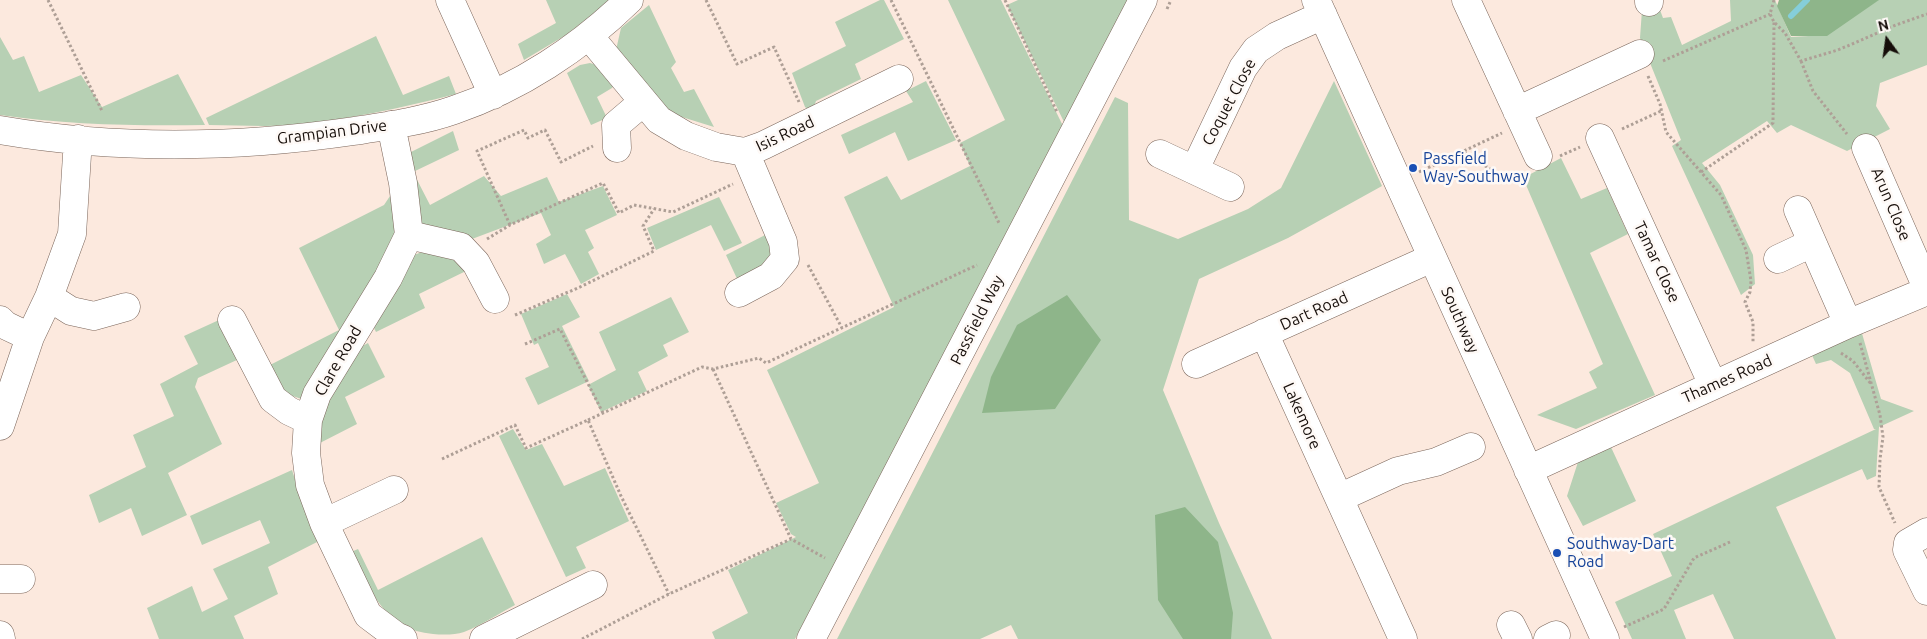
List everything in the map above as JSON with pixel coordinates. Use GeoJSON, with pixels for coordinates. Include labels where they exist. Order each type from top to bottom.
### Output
{"type":"FeatureCollection","features":[{"type":"Feature","properties":{"kind":"street"},"geometry":{"type":"LineString","coordinates":[[450,0],[493,95]]}},
{"type":"Feature","properties":{"kind":"street","name":"Grampian Drive"},"geometry":{"type":"LineString","coordinates":[[0,130],[78,139],[147,144],[218,144],[302,138],[391,125],[453,111],[493,95],[542,68],[588,36],[629,0]]}},
{"type":"Feature","properties":{"kind":"street","name":"Passfield Way"},"geometry":{"type":"LineString","coordinates":[[811,639],[1143,0]]}},
{"type":"Feature","properties":{"kind":"street"},"geometry":{"type":"LineString","coordinates":[[1466,0],[1538,156]]}},
{"type":"Feature","properties":{"kind":"street","name":"Coquet Close"},"geometry":{"type":"LineString","coordinates":[[1194,169],[1243,68],[1256,50],[1320,8]]}},
{"type":"Feature","properties":{"kind":"street","name":"Southway"},"geometry":{"type":"LineString","coordinates":[[1320,8],[1528,470],[1611,634]]}},
{"type":"Feature","properties":{"kind":"street","name":"Isis Road"},"geometry":{"type":"LineString","coordinates":[[588,36],[659,120],[686,136],[716,147],[749,163],[762,146],[899,79]]}},
{"type":"Feature","properties":{"kind":"street"},"geometry":{"type":"LineString","coordinates":[[1520,117],[1643,61]]}},
{"type":"Feature","properties":{"kind":"street"},"geometry":{"type":"LineString","coordinates":[[617,141],[616,125],[643,102]]}},
{"type":"Feature","properties":{"kind":"street"},"geometry":{"type":"LineString","coordinates":[[391,125],[403,183],[408,235],[462,247],[476,263],[503,307]]}},
{"type":"Feature","properties":{"kind":"street","name":"Tamar Close"},"geometry":{"type":"LineString","coordinates":[[1600,138],[1713,385]]}},
{"type":"Feature","properties":{"kind":"street"},"geometry":{"type":"LineString","coordinates":[[0,426],[30,338],[49,297],[72,234],[78,139]]}},
{"type":"Feature","properties":{"kind":"street","name":"Arun Close"},"geometry":{"type":"LineString","coordinates":[[1859,144],[1927,290]]}},
{"type":"Feature","properties":{"kind":"street"},"geometry":{"type":"LineString","coordinates":[[1160,154],[1230,187]]}},
{"type":"Feature","properties":{"kind":"street"},"geometry":{"type":"LineString","coordinates":[[739,293],[771,276],[785,259],[783,242],[749,163]]}},
{"type":"Feature","properties":{"kind":"street"},"geometry":{"type":"LineString","coordinates":[[1798,210],[1848,324]]}},
{"type":"Feature","properties":{"kind":"street","name":"Clare Road"},"geometry":{"type":"LineString","coordinates":[[403,639],[368,616],[324,523],[310,485],[306,453],[308,420],[317,394],[388,278],[408,235]]}},
{"type":"Feature","properties":{"kind":"street"},"geometry":{"type":"LineString","coordinates":[[1778,259],[1812,243]]}},
{"type":"Feature","properties":{"kind":"street","name":"Dart Road"},"geometry":{"type":"LineString","coordinates":[[1196,364],[1432,258]]}},
{"type":"Feature","properties":{"kind":"street","name":"Thames Road"},"geometry":{"type":"LineString","coordinates":[[1528,470],[1927,290]]}},
{"type":"Feature","properties":{"kind":"street"},"geometry":{"type":"LineString","coordinates":[[49,297],[71,311],[94,316],[126,307]]}},
{"type":"Feature","properties":{"kind":"street"},"geometry":{"type":"LineString","coordinates":[[0,320],[5,325],[30,338]]}},
{"type":"Feature","properties":{"kind":"street"},"geometry":{"type":"LineString","coordinates":[[232,320],[273,398],[289,412],[308,420]]}},
{"type":"Feature","properties":{"kind":"street","name":"Lakemore"},"geometry":{"type":"LineString","coordinates":[[1264,333],[1403,639]]}},
{"type":"Feature","properties":{"kind":"street"},"geometry":{"type":"LineString","coordinates":[[1339,498],[1398,471],[1436,462],[1470,446]]}},
{"type":"Feature","properties":{"kind":"street"},"geometry":{"type":"LineString","coordinates":[[324,523],[394,490]]}},
{"type":"Feature","properties":{"kind":"street"},"geometry":{"type":"LineString","coordinates":[[1917,537],[1907,550],[1927,591]]}},
{"type":"Feature","properties":{"kind":"street"},"geometry":{"type":"LineString","coordinates":[[498,636],[593,585]]}},
{"type":"Feature","properties":{"kind":"street"},"geometry":{"type":"LineString","coordinates":[[0,635],[1,639]]}},
{"type":"Feature","properties":{"kind":"path"},"geometry":{"type":"LineString","coordinates":[[48,0],[102,111]]}},
{"type":"Feature","properties":{"kind":"path"},"geometry":{"type":"LineString","coordinates":[[706,0],[737,64],[774,47],[809,124]]}},
{"type":"Feature","properties":{"kind":"path"},"geometry":{"type":"LineString","coordinates":[[891,0],[999,223]]}},
{"type":"Feature","properties":{"kind":"path"},"geometry":{"type":"LineString","coordinates":[[1005,0],[1057,112]]}},
{"type":"Feature","properties":{"kind":"path"},"geometry":{"type":"LineString","coordinates":[[1774,0],[1770,14],[1774,22],[1785,34],[1801,61],[1813,91],[1859,144]]}},
{"type":"Feature","properties":{"kind":"path"},"geometry":{"type":"LineString","coordinates":[[1753,347],[1753,322],[1745,302],[1750,292],[1751,281],[1746,250],[1721,194],[1666,132],[1660,104],[1643,61],[1770,14]]}},
{"type":"Feature","properties":{"kind":"path"},"geometry":{"type":"LineString","coordinates":[[1801,61],[1838,50],[1896,24],[1927,14]]}},
{"type":"Feature","properties":{"kind":"path"},"geometry":{"type":"LineString","coordinates":[[1702,172],[1773,124],[1774,22]]}},
{"type":"Feature","properties":{"kind":"path"},"geometry":{"type":"LineString","coordinates":[[1412,175],[1520,117]]}},
{"type":"Feature","properties":{"kind":"path"},"geometry":{"type":"LineString","coordinates":[[510,225],[477,151],[524,130],[528,138],[545,130],[561,162],[617,141]]}},
{"type":"Feature","properties":{"kind":"path"},"geometry":{"type":"LineString","coordinates":[[469,255],[480,244],[510,225],[603,183],[619,213],[634,205],[673,212],[749,163]]}},
{"type":"Feature","properties":{"kind":"path"},"geometry":{"type":"LineString","coordinates":[[503,307],[580,287],[654,251],[643,226],[654,209]]}},
{"type":"Feature","properties":{"kind":"path"},"geometry":{"type":"LineString","coordinates":[[785,259],[804,259],[842,328]]}},
{"type":"Feature","properties":{"kind":"path"},"geometry":{"type":"LineString","coordinates":[[442,459],[515,426],[526,448],[702,367],[713,369],[759,358],[766,363],[978,265]]}},
{"type":"Feature","properties":{"kind":"path"},"geometry":{"type":"LineString","coordinates":[[1848,324],[1857,334],[1872,386],[1883,437],[1879,487],[1894,522],[1917,537]]}},
{"type":"Feature","properties":{"kind":"path"},"geometry":{"type":"LineString","coordinates":[[525,344],[560,329],[603,414]]}},
{"type":"Feature","properties":{"kind":"path"},"geometry":{"type":"LineString","coordinates":[[1838,351],[1853,361],[1872,386]]}},
{"type":"Feature","properties":{"kind":"path"},"geometry":{"type":"LineString","coordinates":[[713,369],[790,539],[825,558]]}},
{"type":"Feature","properties":{"kind":"path"},"geometry":{"type":"LineString","coordinates":[[588,420],[621,496],[669,594]]}},
{"type":"Feature","properties":{"kind":"path"},"geometry":{"type":"LineString","coordinates":[[582,639],[669,594],[790,539]]}},
{"type":"Feature","properties":{"kind":"path"},"geometry":{"type":"LineString","coordinates":[[1611,634],[1664,609],[1694,558],[1730,542]]}},
{"type":"Feature","properties":{"kind":"green space"},"geometry":{"type":"Polygon","coordinates":[[[546,0],[611,0],[566,35],[524,60],[518,44],[556,23],[546,0]]]}},
{"type":"Feature","properties":{"kind":"green space"},"geometry":{"type":"Polygon","coordinates":[[[880,0],[884,0],[904,39],[855,64],[861,79],[816,101],[812,112],[805,107],[792,73],[846,46],[835,22],[880,0]]]}},
{"type":"Feature","properties":{"kind":"green space"},"geometry":{"type":"Polygon","coordinates":[[[948,0],[1001,0],[1064,128],[795,639],[715,639],[712,632],[748,613],[728,570],[796,537],[791,534],[776,503],[819,483],[767,370],[894,307],[844,197],[887,176],[901,200],[970,166],[960,143],[1005,120],[948,0]]]}},
{"type":"Feature","properties":{"kind":"green space"},"geometry":{"type":"Polygon","coordinates":[[[1018,0],[1130,0],[1065,124],[1007,5],[1018,0]]]}},
{"type":"Feature","properties":{"kind":"green space"},"geometry":{"type":"Polygon","coordinates":[[[1730,0],[1775,0],[1791,37],[1826,35],[1878,0],[1927,0],[1927,65],[1880,83],[1876,106],[1890,129],[1847,151],[1791,125],[1777,133],[1767,121],[1702,163],[1720,185],[1753,255],[1755,284],[1741,295],[1672,146],[1681,140],[1640,38],[1642,10],[1657,2],[1663,18],[1671,17],[1682,45],[1731,21],[1730,0]]]}},
{"type":"Feature","properties":{"kind":"green space"},"geometry":{"type":"Polygon","coordinates":[[[1779,0],[1879,0],[1827,36],[1791,36],[1777,6],[1779,0]]]}},
{"type":"Feature","properties":{"kind":"green space"},"geometry":{"type":"Polygon","coordinates":[[[649,5],[676,62],[671,68],[684,92],[694,89],[714,127],[669,113],[616,50],[621,28],[649,5]]]}},
{"type":"Feature","properties":{"kind":"green space"},"geometry":{"type":"Polygon","coordinates":[[[376,36],[403,95],[449,76],[456,94],[373,113],[311,123],[270,126],[209,125],[206,118],[376,36]]]}},
{"type":"Feature","properties":{"kind":"green space"},"geometry":{"type":"Polygon","coordinates":[[[0,37],[13,60],[24,56],[39,92],[81,75],[102,107],[178,74],[205,125],[102,124],[0,115],[0,37]]]}},
{"type":"Feature","properties":{"kind":"green space"},"geometry":{"type":"Polygon","coordinates":[[[590,63],[600,66],[615,84],[597,97],[607,118],[591,125],[567,73],[580,65],[590,63]]]}},
{"type":"Feature","properties":{"kind":"green space"},"geometry":{"type":"Polygon","coordinates":[[[926,81],[956,140],[908,161],[895,132],[849,154],[841,135],[913,102],[906,91],[926,81]]]}},
{"type":"Feature","properties":{"kind":"green space"},"geometry":{"type":"Polygon","coordinates":[[[1334,81],[1382,186],[1288,238],[1199,279],[1163,390],[1219,523],[1272,639],[1018,639],[1011,625],[980,639],[837,639],[1115,97],[1128,103],[1129,220],[1178,239],[1248,209],[1281,188],[1334,81]]]}},
{"type":"Feature","properties":{"kind":"green space"},"geometry":{"type":"Polygon","coordinates":[[[453,131],[459,150],[414,172],[411,152],[453,131]]]}},
{"type":"Feature","properties":{"kind":"green space"},"geometry":{"type":"Polygon","coordinates":[[[1561,158],[1581,199],[1607,188],[1628,234],[1590,253],[1655,395],[1576,429],[1537,415],[1597,388],[1589,372],[1603,364],[1523,178],[1561,158]]]}},
{"type":"Feature","properties":{"kind":"green space"},"geometry":{"type":"Polygon","coordinates":[[[414,174],[430,205],[484,176],[501,196],[547,177],[559,202],[603,186],[617,215],[585,230],[594,248],[588,252],[599,274],[581,284],[565,254],[544,264],[536,244],[551,235],[541,213],[472,239],[431,230],[421,223],[414,174]]]}},
{"type":"Feature","properties":{"kind":"green space"},"geometry":{"type":"Polygon","coordinates":[[[396,195],[398,218],[387,266],[302,399],[288,394],[276,385],[266,367],[339,330],[299,248],[384,205],[390,196],[396,195]]]}},
{"type":"Feature","properties":{"kind":"green space"},"geometry":{"type":"Polygon","coordinates":[[[719,197],[742,243],[724,251],[711,225],[656,250],[647,228],[719,197]]]}},
{"type":"Feature","properties":{"kind":"green space"},"geometry":{"type":"Polygon","coordinates":[[[771,232],[773,252],[768,264],[739,283],[726,255],[771,232]]]}},
{"type":"Feature","properties":{"kind":"green space"},"geometry":{"type":"Polygon","coordinates":[[[422,252],[459,259],[468,270],[419,294],[425,308],[376,332],[374,328],[414,255],[422,252]]]}},
{"type":"Feature","properties":{"kind":"green space"},"geometry":{"type":"Polygon","coordinates":[[[567,294],[580,317],[562,326],[589,381],[538,405],[525,378],[549,367],[538,343],[534,345],[521,314],[567,294]]]}},
{"type":"Feature","properties":{"kind":"green space"},"geometry":{"type":"Polygon","coordinates":[[[1067,295],[1101,340],[1055,409],[982,413],[991,377],[1017,325],[1067,295]]]}},
{"type":"Feature","properties":{"kind":"green space"},"geometry":{"type":"Polygon","coordinates":[[[671,297],[689,332],[663,345],[668,356],[638,372],[647,391],[601,412],[588,385],[616,370],[599,332],[671,297]]]}},
{"type":"Feature","properties":{"kind":"green space"},"geometry":{"type":"Polygon","coordinates":[[[219,320],[239,359],[198,378],[195,387],[222,444],[168,473],[187,515],[142,536],[131,508],[99,523],[89,495],[146,467],[133,435],[174,416],[160,384],[198,364],[184,336],[219,320]]]}},
{"type":"Feature","properties":{"kind":"green space"},"geometry":{"type":"Polygon","coordinates":[[[1861,330],[1881,399],[1914,411],[1879,427],[1876,476],[1867,480],[1862,469],[1776,507],[1836,639],[1734,639],[1713,594],[1674,610],[1686,639],[1632,639],[1615,602],[1672,576],[1653,534],[1876,429],[1874,429],[1850,373],[1831,360],[1816,364],[1811,353],[1861,330]]]}},
{"type":"Feature","properties":{"kind":"green space"},"geometry":{"type":"Polygon","coordinates":[[[368,343],[385,377],[345,397],[357,424],[316,445],[319,422],[326,402],[338,378],[353,356],[368,343]]]}},
{"type":"Feature","properties":{"kind":"green space"},"geometry":{"type":"Polygon","coordinates":[[[513,429],[526,450],[542,444],[564,486],[605,468],[629,521],[576,547],[586,568],[566,577],[499,436],[513,429]]]}},
{"type":"Feature","properties":{"kind":"green space"},"geometry":{"type":"Polygon","coordinates":[[[1610,445],[1636,501],[1583,526],[1567,496],[1578,462],[1610,445]]]}},
{"type":"Feature","properties":{"kind":"green space"},"geometry":{"type":"Polygon","coordinates":[[[292,470],[302,501],[319,541],[268,567],[278,594],[234,616],[244,639],[159,639],[147,608],[192,586],[202,612],[228,599],[213,569],[270,543],[260,520],[202,545],[190,516],[292,470]]]}},
{"type":"Feature","properties":{"kind":"green space"},"geometry":{"type":"Polygon","coordinates":[[[1185,507],[1218,542],[1233,613],[1231,639],[1183,639],[1158,600],[1155,515],[1185,507]]]}},
{"type":"Feature","properties":{"kind":"green space"},"geometry":{"type":"Polygon","coordinates":[[[482,537],[515,605],[464,632],[445,635],[416,631],[403,625],[391,616],[373,594],[351,552],[358,549],[378,590],[482,537]]]}},
{"type":"Feature","properties":{"kind":"waterway"},"geometry":{"type":"LineString","coordinates":[[1791,16],[1807,0]]}},
{"type":"Feature","properties":{"kind":"place","name":"Passfield Way-Southway"},"geometry":{"type":"Point","coordinates":[1413,168]}},
{"type":"Feature","properties":{"kind":"place","name":"Southway-Dart Road"},"geometry":{"type":"Point","coordinates":[1557,553]}}]}
